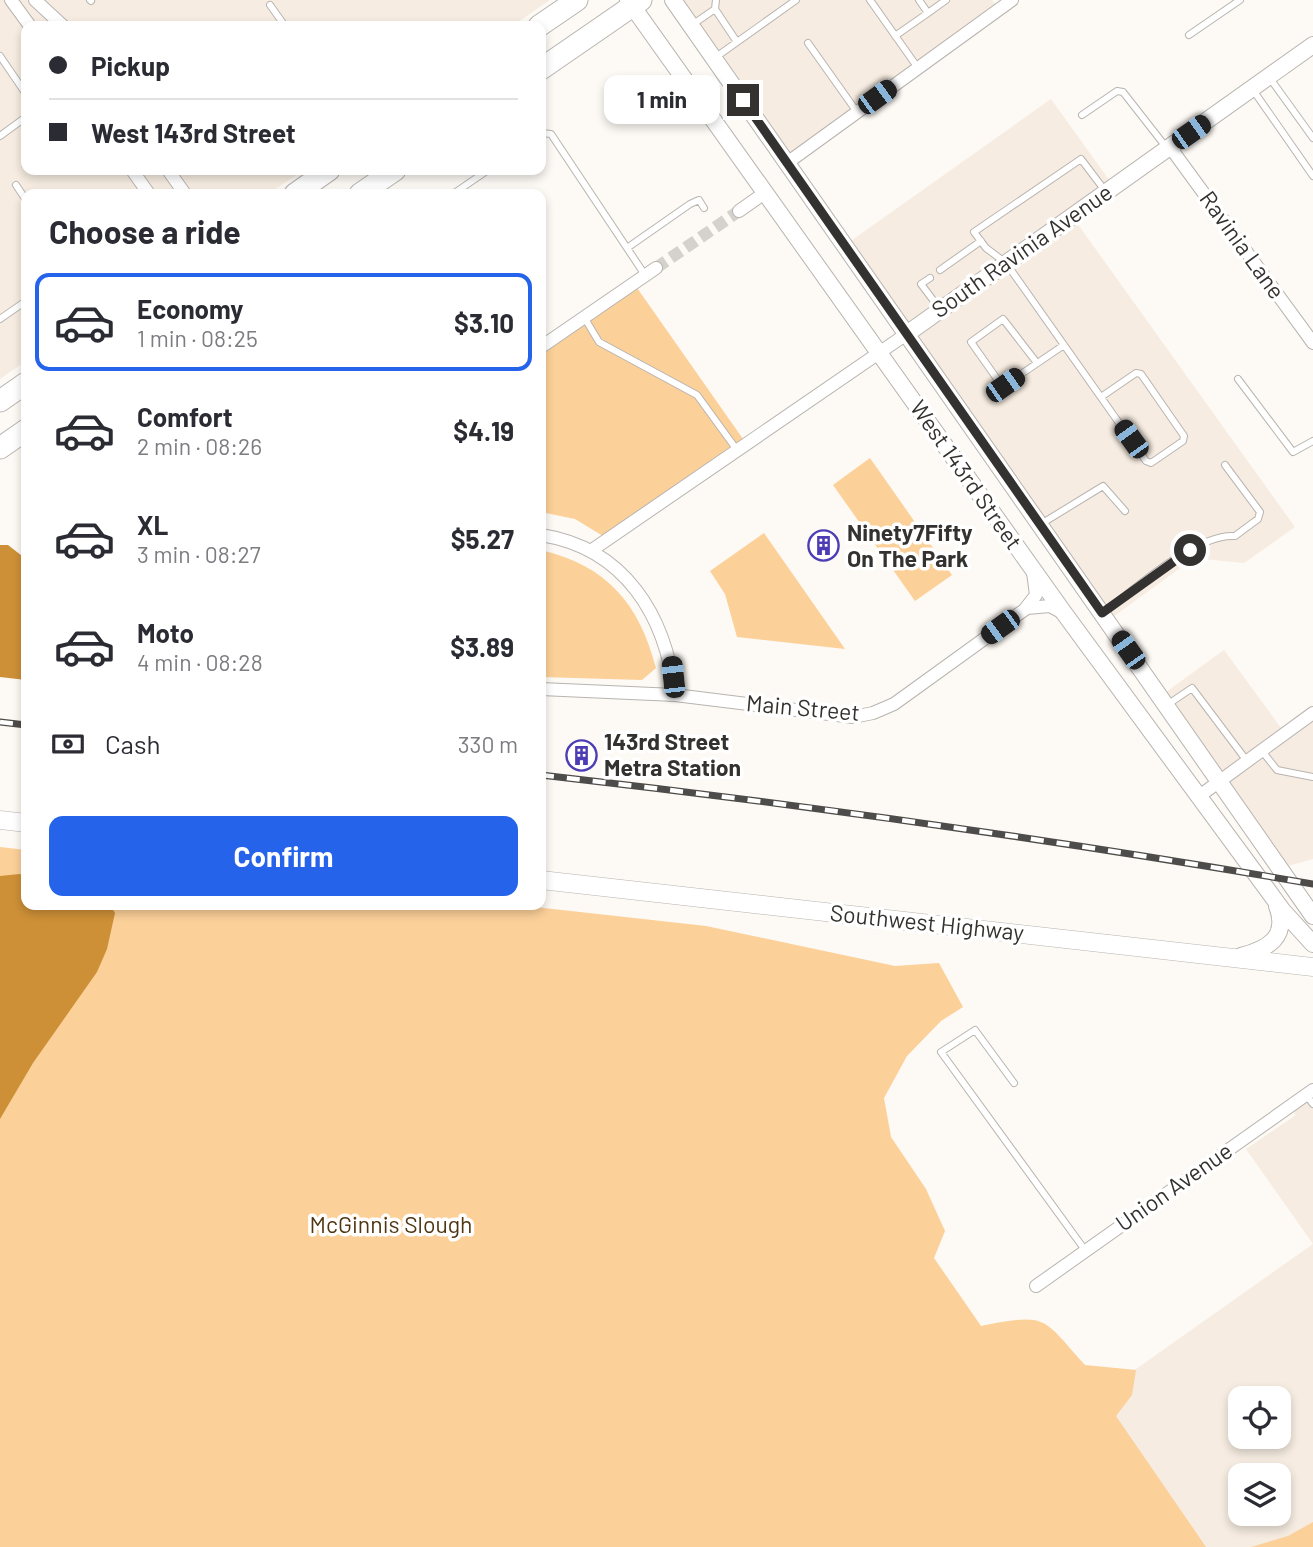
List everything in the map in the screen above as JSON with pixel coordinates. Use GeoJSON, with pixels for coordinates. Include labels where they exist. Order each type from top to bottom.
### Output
{"type":"FeatureCollection","features":[{"type":"Feature","properties":{"kind":"highway"},"geometry":{"type":"LineString","coordinates":[[546,21],[578,0]]}},
{"type":"Feature","properties":{"kind":"highway"},"geometry":{"type":"LineString","coordinates":[[546,65],[633,2]]}},
{"type":"Feature","properties":{"kind":"highway"},"geometry":{"type":"LineString","coordinates":[[302,189],[322,175]]}},
{"type":"Feature","properties":{"kind":"highway"},"geometry":{"type":"LineString","coordinates":[[367,189],[388,175]]}},
{"type":"Feature","properties":{"kind":"highway"},"geometry":{"type":"LineString","coordinates":[[0,401],[21,386]]}},
{"type":"Feature","properties":{"kind":"highway"},"geometry":{"type":"LineString","coordinates":[[0,448],[21,433]]}},
{"type":"Feature","properties":{"kind":"main road","name":"West 143rd Street"},"geometry":{"type":"LineString","coordinates":[[673,0],[1313,916]]}},
{"type":"Feature","properties":{"kind":"main road","name":"West 143rd Street"},"geometry":{"type":"LineString","coordinates":[[633,2],[1030,566],[1198,797],[1271,894],[1313,944]]}},
{"type":"Feature","properties":{"kind":"main road","name":"South Ravinia Avenue"},"geometry":{"type":"LineString","coordinates":[[908,333],[1313,46]]}},
{"type":"Feature","properties":{"kind":"main road"},"geometry":{"type":"LineString","coordinates":[[0,820],[21,822]]}},
{"type":"Feature","properties":{"kind":"main road","name":"Southwest Highway"},"geometry":{"type":"LineString","coordinates":[[546,881],[1241,956],[1313,967]]}},
{"type":"Feature","properties":{"kind":"main road"},"geometry":{"type":"LineString","coordinates":[[1241,956],[1264,950],[1275,941],[1281,916],[1271,894]]}},
{"type":"Feature","properties":{"kind":"street"},"geometry":{"type":"LineString","coordinates":[[10,0],[26,21]]}},
{"type":"Feature","properties":{"kind":"street"},"geometry":{"type":"LineString","coordinates":[[35,0],[58,21]]}},
{"type":"Feature","properties":{"kind":"street"},"geometry":{"type":"LineString","coordinates":[[787,163],[1012,0]]}},
{"type":"Feature","properties":{"kind":"street","name":"Ravinia Lane"},"geometry":{"type":"LineString","coordinates":[[1169,148],[1313,343]]}},
{"type":"Feature","properties":{"kind":"street"},"geometry":{"type":"LineString","coordinates":[[739,211],[765,192]]}},
{"type":"Feature","properties":{"kind":"street"},"geometry":{"type":"LineString","coordinates":[[546,344],[651,271]]}},
{"type":"Feature","properties":{"kind":"street","name":"South Ravinia Avenue"},"geometry":{"type":"LineString","coordinates":[[592,550],[908,333]]}},
{"type":"Feature","properties":{"kind":"street"},"geometry":{"type":"LineString","coordinates":[[546,536],[559,537],[592,550],[614,565],[638,593],[657,621],[671,660],[675,695]]}},
{"type":"Feature","properties":{"kind":"street"},"geometry":{"type":"LineString","coordinates":[[1022,611],[1036,595],[1036,582],[1030,566]]}},
{"type":"Feature","properties":{"kind":"street"},"geometry":{"type":"LineString","coordinates":[[1022,611],[1039,605],[1064,613]]}},
{"type":"Feature","properties":{"kind":"street","name":"Main Street"},"geometry":{"type":"LineString","coordinates":[[546,689],[675,695],[853,717],[873,713],[894,704],[1022,611]]}},
{"type":"Feature","properties":{"kind":"street"},"geometry":{"type":"LineString","coordinates":[[1198,797],[1313,713]]}},
{"type":"Feature","properties":{"kind":"street","name":"Union Avenue"},"geometry":{"type":"LineString","coordinates":[[1036,1286],[1311,1096]]}},
{"type":"Feature","properties":{"kind":"lane"},"geometry":{"type":"LineString","coordinates":[[716,0],[715,9],[737,42]]}},
{"type":"Feature","properties":{"kind":"lane"},"geometry":{"type":"LineString","coordinates":[[714,58],[796,0]]}},
{"type":"Feature","properties":{"kind":"lane"},"geometry":{"type":"LineString","coordinates":[[870,0],[918,68]]}},
{"type":"Feature","properties":{"kind":"lane"},"geometry":{"type":"LineString","coordinates":[[919,0],[928,13]]}},
{"type":"Feature","properties":{"kind":"lane"},"geometry":{"type":"LineString","coordinates":[[895,36],[946,0]]}},
{"type":"Feature","properties":{"kind":"lane"},"geometry":{"type":"LineString","coordinates":[[1189,35],[1240,0]]}},
{"type":"Feature","properties":{"kind":"lane"},"geometry":{"type":"LineString","coordinates":[[270,5],[281,21]]}},
{"type":"Feature","properties":{"kind":"lane"},"geometry":{"type":"LineString","coordinates":[[692,26],[715,9]]}},
{"type":"Feature","properties":{"kind":"lane"},"geometry":{"type":"LineString","coordinates":[[807,43],[857,112]]}},
{"type":"Feature","properties":{"kind":"lane"},"geometry":{"type":"LineString","coordinates":[[0,56],[21,87]]}},
{"type":"Feature","properties":{"kind":"lane"},"geometry":{"type":"LineString","coordinates":[[1269,77],[1313,138]]}},
{"type":"Feature","properties":{"kind":"lane"},"geometry":{"type":"LineString","coordinates":[[1252,89],[1313,176]]}},
{"type":"Feature","properties":{"kind":"lane"},"geometry":{"type":"LineString","coordinates":[[1082,115],[1117,91],[1123,92],[1169,148]]}},
{"type":"Feature","properties":{"kind":"lane"},"geometry":{"type":"LineString","coordinates":[[0,136],[21,121]]}},
{"type":"Feature","properties":{"kind":"lane"},"geometry":{"type":"LineString","coordinates":[[546,134],[551,134],[627,248],[651,271]]}},
{"type":"Feature","properties":{"kind":"lane"},"geometry":{"type":"LineString","coordinates":[[1101,397],[1136,373],[1141,374],[1184,439],[1148,463],[1101,397],[1064,345],[1006,263],[974,232],[1081,159],[1106,192]]}},
{"type":"Feature","properties":{"kind":"lane"},"geometry":{"type":"LineString","coordinates":[[460,189],[481,175]]}},
{"type":"Feature","properties":{"kind":"lane"},"geometry":{"type":"LineString","coordinates":[[16,185],[21,192]]}},
{"type":"Feature","properties":{"kind":"lane"},"geometry":{"type":"LineString","coordinates":[[627,248],[690,204],[699,200],[704,208]]}},
{"type":"Feature","properties":{"kind":"lane"},"geometry":{"type":"LineString","coordinates":[[940,270],[981,241]]}},
{"type":"Feature","properties":{"kind":"lane"},"geometry":{"type":"LineString","coordinates":[[930,278],[922,284],[940,310]]}},
{"type":"Feature","properties":{"kind":"lane"},"geometry":{"type":"LineString","coordinates":[[0,319],[21,304]]}},
{"type":"Feature","properties":{"kind":"lane"},"geometry":{"type":"LineString","coordinates":[[584,317],[599,342],[697,395],[737,450]]}},
{"type":"Feature","properties":{"kind":"lane"},"geometry":{"type":"LineString","coordinates":[[1037,363],[1003,319],[971,342],[1002,386],[1037,363],[1064,345]]}},
{"type":"Feature","properties":{"kind":"lane"},"geometry":{"type":"LineString","coordinates":[[1238,379],[1293,452],[1313,440]]}},
{"type":"Feature","properties":{"kind":"lane"},"geometry":{"type":"LineString","coordinates":[[1102,613],[1190,550],[1223,535],[1235,536],[1258,519],[1260,512],[1225,465]]}},
{"type":"Feature","properties":{"kind":"lane"},"geometry":{"type":"LineString","coordinates":[[1041,524],[1103,486],[1125,511]]}},
{"type":"Feature","properties":{"kind":"lane"},"geometry":{"type":"LineString","coordinates":[[1167,705],[1192,688],[1247,761]]}},
{"type":"Feature","properties":{"kind":"lane"},"geometry":{"type":"LineString","coordinates":[[1262,751],[1277,770],[1313,777]]}},
{"type":"Feature","properties":{"kind":"lane"},"geometry":{"type":"LineString","coordinates":[[1014,1083],[975,1030],[941,1052],[1085,1250]]}},
{"type":"Feature","properties":{"kind":"shaded area"},"geometry":{"type":"Polygon","coordinates":[[[0,0],[550,0],[519,21],[21,21],[21,175],[296,175],[276,189],[21,189],[21,364],[0,379],[0,0]]]}},
{"type":"Feature","properties":{"kind":"shaded area"},"geometry":{"type":"Polygon","coordinates":[[[678,0],[992,0],[997,7],[788,158],[678,0]]]}},
{"type":"Feature","properties":{"kind":"shaded area"},"geometry":{"type":"Polygon","coordinates":[[[1051,99],[1112,184],[908,328],[848,243],[1051,99]]]}},
{"type":"Feature","properties":{"kind":"shaded area"},"geometry":{"type":"Polygon","coordinates":[[[1074,219],[1295,527],[1244,563],[1194,558],[1110,619],[912,335],[1074,219]]]}},
{"type":"Feature","properties":{"kind":"shaded area"},"geometry":{"type":"Polygon","coordinates":[[[0,545],[8,545],[21,555],[21,679],[0,677],[0,545]]]}},
{"type":"Feature","properties":{"kind":"shaded area"},"geometry":{"type":"Polygon","coordinates":[[[1224,650],[1284,732],[1220,778],[1162,695],[1224,650]]]}},
{"type":"Feature","properties":{"kind":"shaded area"},"geometry":{"type":"Polygon","coordinates":[[[1313,716],[1313,859],[1284,867],[1223,782],[1313,716]]]}},
{"type":"Feature","properties":{"kind":"shaded area"},"geometry":{"type":"Polygon","coordinates":[[[21,874],[21,910],[113,910],[115,913],[107,949],[97,972],[33,1063],[0,1119],[0,876],[21,874]]]}},
{"type":"Feature","properties":{"kind":"shaded area"},"geometry":{"type":"Polygon","coordinates":[[[1313,1093],[1313,1244],[1246,1149],[1296,1115],[1291,1108],[1313,1093]]]}},
{"type":"Feature","properties":{"kind":"shaded area"},"geometry":{"type":"Polygon","coordinates":[[[1313,1244],[1313,1547],[1174,1547],[1078,1410],[1313,1244]]]}},
{"type":"Feature","properties":{"kind":"green space"},"geometry":{"type":"Polygon","coordinates":[[[635,285],[743,439],[603,536],[575,519],[546,513],[546,347],[635,285]]]}},
{"type":"Feature","properties":{"kind":"green space"},"geometry":{"type":"Polygon","coordinates":[[[870,458],[952,575],[915,601],[833,485],[870,458]]]}},
{"type":"Feature","properties":{"kind":"green space"},"geometry":{"type":"Polygon","coordinates":[[[764,533],[845,649],[737,637],[725,594],[710,571],[764,533]]]}},
{"type":"Feature","properties":{"kind":"green space"},"geometry":{"type":"Polygon","coordinates":[[[546,552],[584,566],[602,577],[630,606],[649,645],[656,668],[642,680],[546,677],[546,552]]]}},
{"type":"Feature","properties":{"kind":"green space","name":"McGinnis Slough"},"geometry":{"type":"Polygon","coordinates":[[[0,847],[21,849],[21,910],[546,908],[706,926],[895,966],[939,963],[963,1007],[941,1021],[907,1056],[884,1098],[891,1137],[926,1189],[945,1231],[934,1258],[981,1326],[1019,1320],[1042,1322],[1060,1336],[1085,1365],[1136,1370],[1132,1395],[1116,1416],[1206,1547],[0,1547],[0,847]]]}},
{"type":"Feature","properties":{"kind":"green space"},"geometry":{"type":"Polygon","coordinates":[[[1313,1522],[1313,1547],[1251,1547],[1288,1536],[1313,1522]]]}},
{"type":"Feature","properties":{"kind":"tunnel"},"geometry":{"type":"LineString","coordinates":[[656,268],[739,211]]}},
{"type":"Feature","properties":{"kind":"railway"},"geometry":{"type":"LineString","coordinates":[[0,722],[21,724]]}},
{"type":"Feature","properties":{"kind":"railway"},"geometry":{"type":"LineString","coordinates":[[546,776],[928,824],[1313,884]]}},
{"type":"Feature","properties":{"kind":"place","name":"Ninety7Fifty On The Park"},"geometry":{"type":"Point","coordinates":[824,546]}},
{"type":"Feature","properties":{"kind":"place","name":"143rd Street Metra Station"},"geometry":{"type":"Point","coordinates":[581,755]}},
{"type":"Feature","properties":{"kind":"route"},"geometry":{"type":"LineString","coordinates":[[743,100],[1102,613],[1190,550]]}}]}
